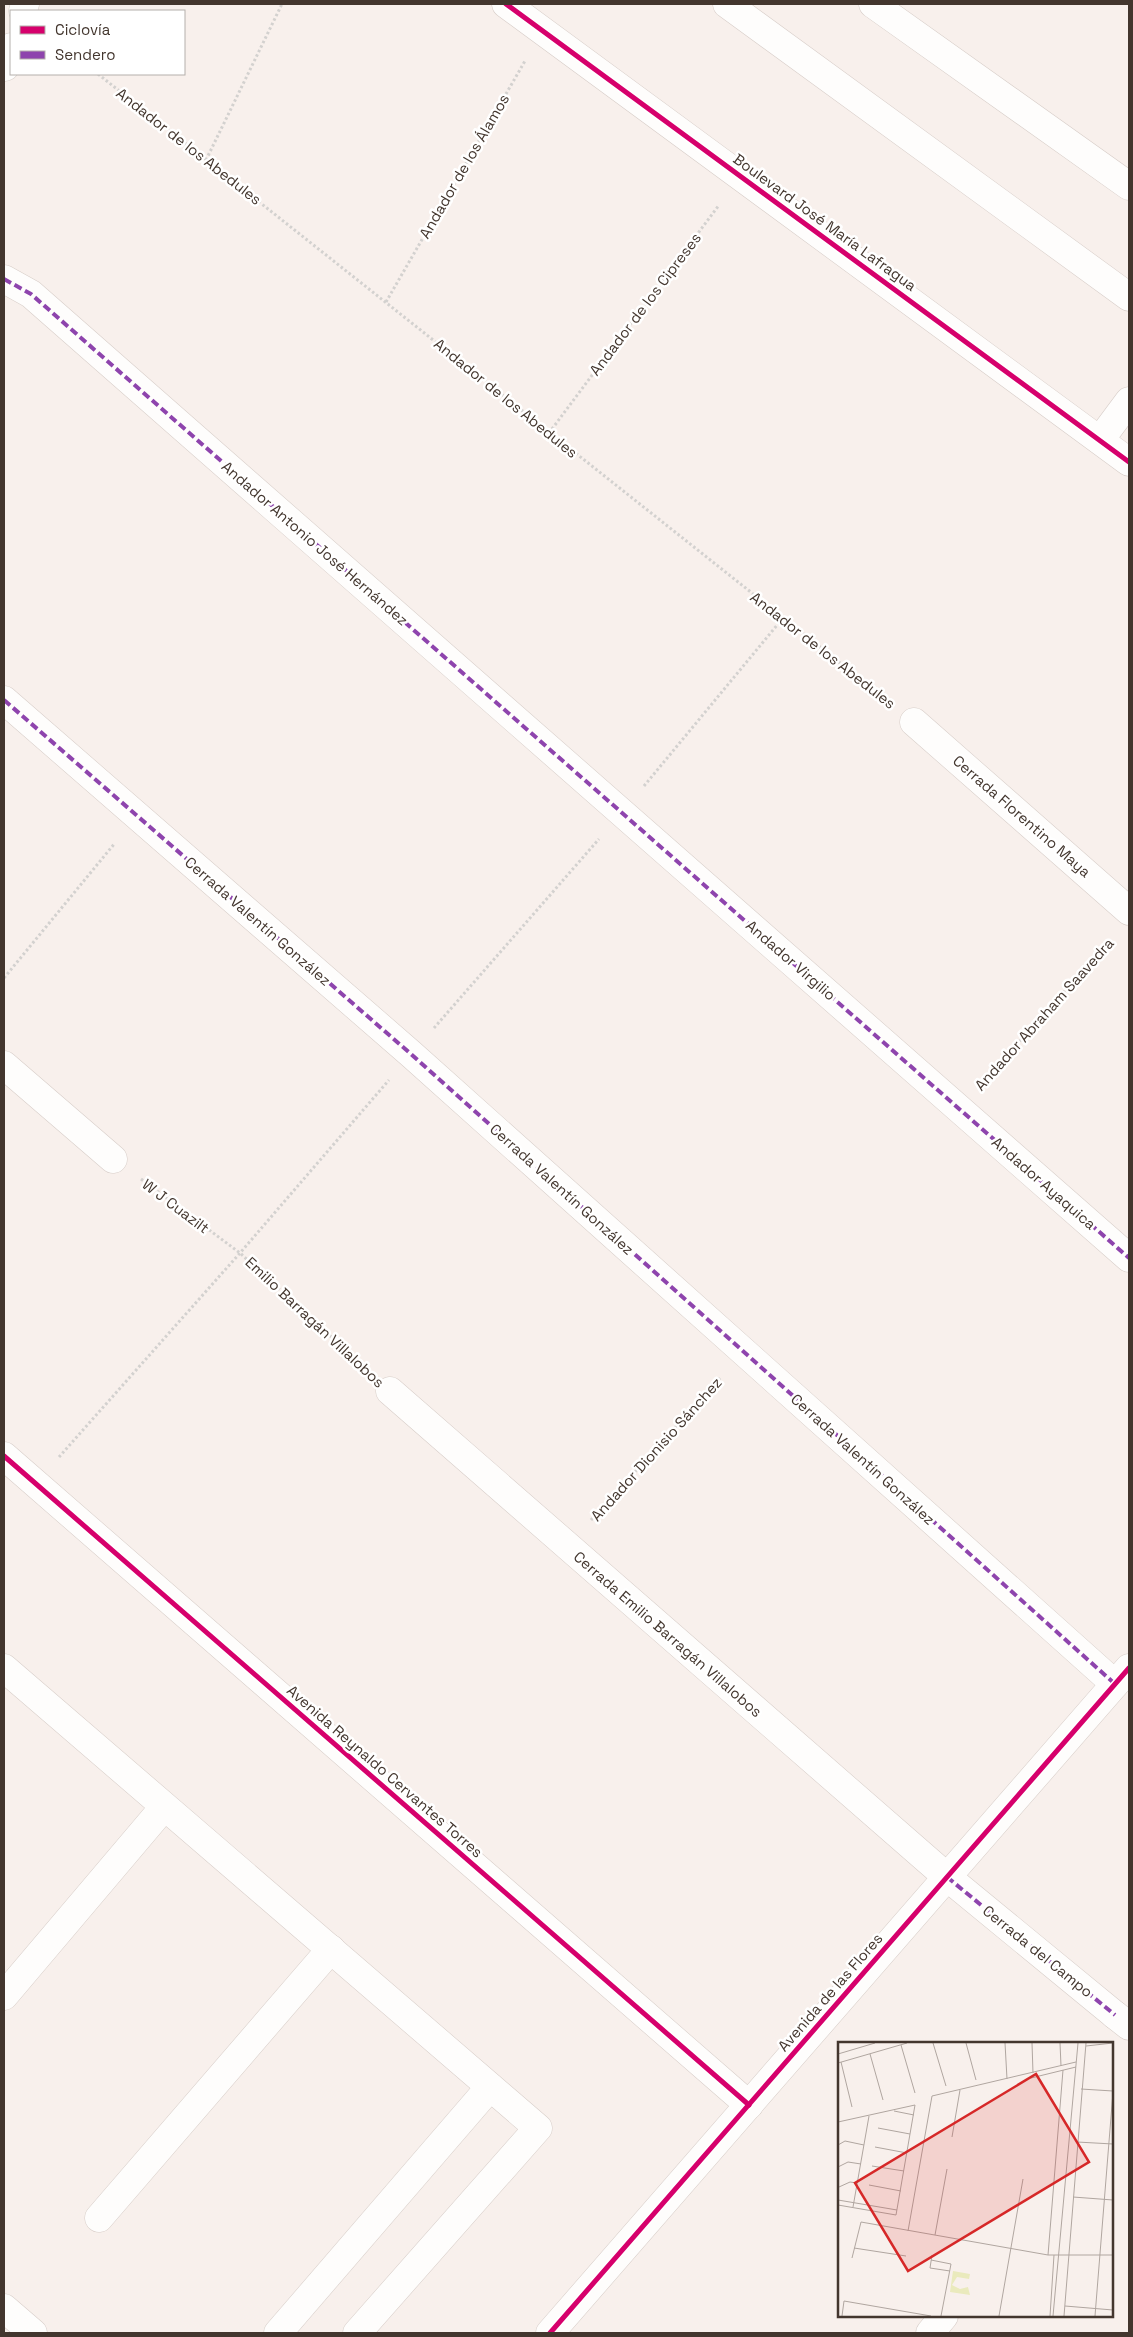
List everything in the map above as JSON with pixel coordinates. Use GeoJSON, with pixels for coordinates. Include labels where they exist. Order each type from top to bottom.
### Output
{"type":"FeatureCollection","features":[{"type":"Feature","properties":{"kind":"street","name":"Boulevard José María Lafragua"},"geometry":{"type":"LineString","coordinates":[[506,4],[1129,462]]}},
{"type":"Feature","properties":{"kind":"street"},"geometry":{"type":"LineString","coordinates":[[727,4],[1129,297]]}},
{"type":"Feature","properties":{"kind":"street"},"geometry":{"type":"LineString","coordinates":[[873,4],[1129,186]]}},
{"type":"Feature","properties":{"kind":"street","name":"Andador Antonio José Hernández"},"geometry":{"type":"LineString","coordinates":[[4,279],[32,294],[622,813]]}},
{"type":"Feature","properties":{"kind":"street"},"geometry":{"type":"LineString","coordinates":[[1100,440],[1129,401]]}},
{"type":"Feature","properties":{"kind":"street","name":"Cerrada Valentín González"},"geometry":{"type":"LineString","coordinates":[[4,700],[412,1054],[744,1352],[1122,1676]]}},
{"type":"Feature","properties":{"kind":"street","name":"Cerrada Florentino Maya"},"geometry":{"type":"LineString","coordinates":[[914,722],[1129,910]]}},
{"type":"Feature","properties":{"kind":"street","name":"Andador Virgilio"},"geometry":{"type":"LineString","coordinates":[[622,813],[959,1108]]}},
{"type":"Feature","properties":{"kind":"street"},"geometry":{"type":"LineString","coordinates":[[4,1065],[113,1159]]}},
{"type":"Feature","properties":{"kind":"street","name":"Andador Ayaquica"},"geometry":{"type":"LineString","coordinates":[[959,1108],[1129,1258]]}},
{"type":"Feature","properties":{"kind":"street","name":"Cerrada Emilio Barragán Villalobos"},"geometry":{"type":"LineString","coordinates":[[390,1391],[947,1877]]}},
{"type":"Feature","properties":{"kind":"street","name":"Avenida Reynaldo Cervantes Torres"},"geometry":{"type":"LineString","coordinates":[[4,1456],[749,2105]]}},
{"type":"Feature","properties":{"kind":"street"},"geometry":{"type":"LineString","coordinates":[[5,1672],[164,1806],[538,2128],[357,2333]]}},
{"type":"Feature","properties":{"kind":"street","name":"Avenida de las Flores"},"geometry":{"type":"LineString","coordinates":[[550,2333],[1122,1676]]}},
{"type":"Feature","properties":{"kind":"street"},"geometry":{"type":"LineString","coordinates":[[4,1996],[164,1806]]}},
{"type":"Feature","properties":{"kind":"street","name":"Cerrada del Campo"},"geometry":{"type":"LineString","coordinates":[[947,1877],[1122,2020]]}},
{"type":"Feature","properties":{"kind":"street"},"geometry":{"type":"LineString","coordinates":[[99,2218],[331,1950]]}},
{"type":"Feature","properties":{"kind":"street"},"geometry":{"type":"LineString","coordinates":[[278,2333],[490,2087]]}},
{"type":"Feature","properties":{"kind":"street"},"geometry":{"type":"LineString","coordinates":[[7,2316],[33,2333]]}},
{"type":"Feature","properties":{"kind":"street"},"geometry":{"type":"LineString","coordinates":[[930,2333],[943,2317]]}},
{"type":"Feature","properties":{"kind":"path"},"geometry":{"type":"LineString","coordinates":[[206,160],[282,4]]}},
{"type":"Feature","properties":{"kind":"path"},"geometry":{"type":"LineString","coordinates":[[4,978],[138,816]]}},
{"type":"Feature","properties":{"kind":"marked path"},"geometry":{"type":"LineString","coordinates":[[4,279],[31,294],[1129,1258]]}},
{"type":"Feature","properties":{"kind":"marked path"},"geometry":{"type":"LineString","coordinates":[[4,700],[411,1054],[1115,1684]]}},
{"type":"Feature","properties":{"kind":"marked path"},"geometry":{"type":"LineString","coordinates":[[947,1877],[1115,2015]]}},
{"type":"Feature","properties":{"kind":"cycle path"},"geometry":{"type":"LineString","coordinates":[[506,4],[1129,462]]}},
{"type":"Feature","properties":{"kind":"cycle path"},"geometry":{"type":"LineString","coordinates":[[4,1456],[749,2105]]}},
{"type":"Feature","properties":{"kind":"cycle path"},"geometry":{"type":"LineString","coordinates":[[550,2333],[1129,1668]]}}]}
